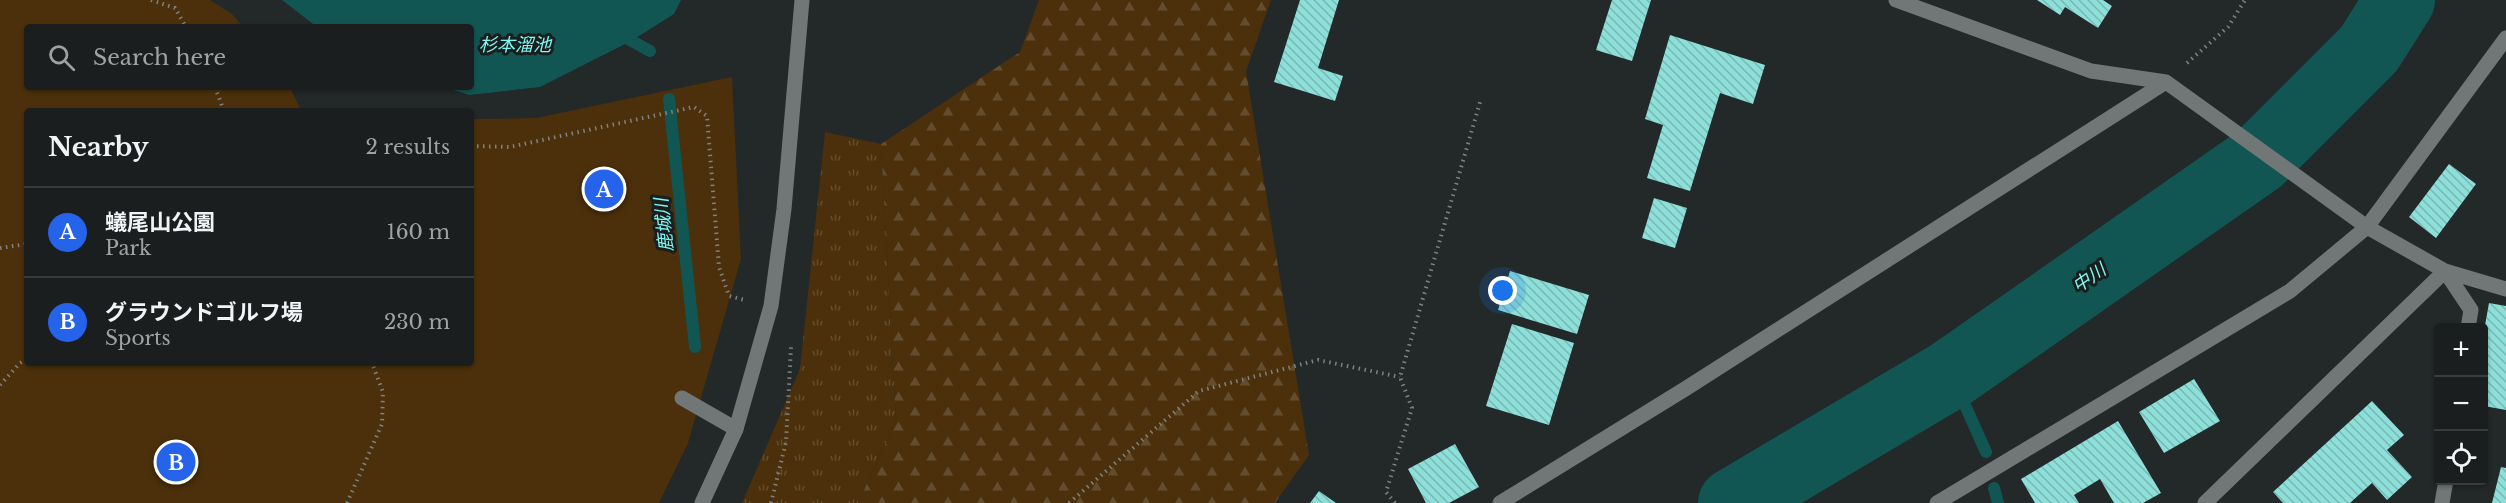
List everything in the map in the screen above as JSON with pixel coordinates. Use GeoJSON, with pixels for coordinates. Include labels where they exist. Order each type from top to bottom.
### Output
{"type":"FeatureCollection","features":[{"type":"Feature","properties":{"kind":"street"},"geometry":{"type":"LineString","coordinates":[[702,503],[736,429],[771,306],[784,209],[802,0]]}},
{"type":"Feature","properties":{"kind":"street"},"geometry":{"type":"LineString","coordinates":[[1896,0],[2091,70],[2166,82],[2367,227],[2445,270],[2506,289]]}},
{"type":"Feature","properties":{"kind":"street"},"geometry":{"type":"LineString","coordinates":[[1937,503],[2290,291],[2367,227],[2506,38]]}},
{"type":"Feature","properties":{"kind":"street"},"geometry":{"type":"LineString","coordinates":[[1500,503],[1695,382],[2166,82]]}},
{"type":"Feature","properties":{"kind":"street"},"geometry":{"type":"LineString","coordinates":[[2445,270],[2471,310],[2469,323]]}},
{"type":"Feature","properties":{"kind":"street"},"geometry":{"type":"LineString","coordinates":[[2205,503],[2445,270]]}},
{"type":"Feature","properties":{"kind":"street"},"geometry":{"type":"LineString","coordinates":[[682,398],[736,429]]}},
{"type":"Feature","properties":{"kind":"street"},"geometry":{"type":"LineString","coordinates":[[2442,503],[2445,485]]}},
{"type":"Feature","properties":{"kind":"path"},"geometry":{"type":"LineString","coordinates":[[151,0],[175,8],[184,24]]}},
{"type":"Feature","properties":{"kind":"path"},"geometry":{"type":"LineString","coordinates":[[2166,82],[2228,27],[2245,0]]}},
{"type":"Feature","properties":{"kind":"path"},"geometry":{"type":"LineString","coordinates":[[216,90],[223,108]]}},
{"type":"Feature","properties":{"kind":"path"},"geometry":{"type":"LineString","coordinates":[[1395,503],[1386,492],[1412,408],[1400,377],[1481,99]]}},
{"type":"Feature","properties":{"kind":"path"},"geometry":{"type":"LineString","coordinates":[[474,146],[510,147],[694,107],[707,116],[719,267],[729,296],[771,306],[792,336],[786,442],[771,503]]}},
{"type":"Feature","properties":{"kind":"path"},"geometry":{"type":"LineString","coordinates":[[0,248],[24,244]]}},
{"type":"Feature","properties":{"kind":"path"},"geometry":{"type":"LineString","coordinates":[[1069,503],[1199,391],[1318,360],[1400,377]]}},
{"type":"Feature","properties":{"kind":"path"},"geometry":{"type":"LineString","coordinates":[[0,385],[24,361]]}},
{"type":"Feature","properties":{"kind":"path"},"geometry":{"type":"LineString","coordinates":[[347,503],[382,424],[383,392],[373,366]]}},
{"type":"Feature","properties":{"kind":"green space"},"geometry":{"type":"Polygon","coordinates":[[[0,0],[210,0],[232,14],[240,24],[24,24],[24,90],[291,90],[300,108],[24,108],[24,366],[474,366],[474,119],[536,118],[732,77],[741,259],[688,443],[659,503],[0,503],[0,0]]]}},
{"type":"Feature","properties":{"kind":"green space"},"geometry":{"type":"Polygon","coordinates":[[[1039,0],[1271,0],[1246,71],[1309,455],[1275,503],[858,503],[896,421],[881,144],[1020,52],[1039,0]]]}},
{"type":"Feature","properties":{"kind":"green space"},"geometry":{"type":"Polygon","coordinates":[[[825,132],[881,144],[896,421],[858,503],[742,503],[800,369],[825,132]]]}},
{"type":"Feature","properties":{"kind":"water","name":"杉本溜池"},"geometry":{"type":"Polygon","coordinates":[[[282,0],[681,0],[674,14],[631,41],[540,87],[469,95],[453,90],[474,90],[474,24],[313,24],[282,0]]]}},
{"type":"Feature","properties":{"kind":"building"},"geometry":{"type":"Polygon","coordinates":[[[1300,0],[1339,0],[1318,68],[1343,76],[1335,101],[1274,82],[1300,0]]]}},
{"type":"Feature","properties":{"kind":"building"},"geometry":{"type":"Polygon","coordinates":[[[1612,0],[1651,0],[1632,61],[1596,50],[1612,0]]]}},
{"type":"Feature","properties":{"kind":"building"},"geometry":{"type":"Polygon","coordinates":[[[2037,0],[2103,0],[2112,6],[2098,28],[2065,7],[2060,15],[2037,0]]]}},
{"type":"Feature","properties":{"kind":"building"},"geometry":{"type":"Polygon","coordinates":[[[1670,35],[1765,65],[1753,104],[1720,93],[1690,191],[1647,178],[1663,125],[1645,119],[1670,35]]]}},
{"type":"Feature","properties":{"kind":"building"},"geometry":{"type":"Polygon","coordinates":[[[2449,164],[2476,184],[2436,238],[2409,217],[2449,164]]]}},
{"type":"Feature","properties":{"kind":"building"},"geometry":{"type":"Polygon","coordinates":[[[1654,198],[1687,208],[1675,248],[1642,238],[1654,198]]]}},
{"type":"Feature","properties":{"kind":"building"},"geometry":{"type":"Polygon","coordinates":[[[1510,271],[1589,295],[1577,334],[1498,310],[1510,271]]]}},
{"type":"Feature","properties":{"kind":"building"},"geometry":{"type":"Polygon","coordinates":[[[2489,303],[2506,306],[2506,410],[2488,407],[2488,323],[2485,323],[2489,303]]]}},
{"type":"Feature","properties":{"kind":"building"},"geometry":{"type":"Polygon","coordinates":[[[1512,324],[1574,343],[1549,425],[1486,406],[1512,324]]]}},
{"type":"Feature","properties":{"kind":"building"},"geometry":{"type":"Polygon","coordinates":[[[2194,379],[2220,421],[2164,453],[2139,412],[2194,379]]]}},
{"type":"Feature","properties":{"kind":"building"},"geometry":{"type":"Polygon","coordinates":[[[2372,401],[2404,435],[2387,450],[2412,477],[2387,500],[2372,483],[2350,503],[2283,503],[2273,492],[2372,401]]]}},
{"type":"Feature","properties":{"kind":"building"},"geometry":{"type":"Polygon","coordinates":[[[2118,421],[2161,493],[2143,503],[2114,503],[2100,479],[2074,495],[2079,503],[2035,503],[2021,479],[2118,421]]]}},
{"type":"Feature","properties":{"kind":"building"},"geometry":{"type":"Polygon","coordinates":[[[1455,444],[1479,487],[1449,503],[1426,503],[1408,469],[1455,444]]]}},
{"type":"Feature","properties":{"kind":"building"},"geometry":{"type":"Polygon","coordinates":[[[2501,467],[2506,468],[2506,503],[2492,503],[2501,467]]]}},
{"type":"Feature","properties":{"kind":"building"},"geometry":{"type":"Polygon","coordinates":[[[1319,491],[1336,503],[1310,503],[1319,491]]]}},
{"type":"Feature","properties":{"kind":"waterway","name":"中川"},"geometry":{"type":"LineString","coordinates":[[1733,503],[1951,374],[2259,159],[2369,49],[2400,0]]}},
{"type":"Feature","properties":{"kind":"waterway","name":"鹿城川"},"geometry":{"type":"LineString","coordinates":[[619,34],[650,51]]}},
{"type":"Feature","properties":{"kind":"waterway","name":"鹿城川"},"geometry":{"type":"LineString","coordinates":[[669,99],[695,347]]}},
{"type":"Feature","properties":{"kind":"waterway"},"geometry":{"type":"LineString","coordinates":[[1951,374],[1986,452]]}},
{"type":"Feature","properties":{"kind":"waterway"},"geometry":{"type":"LineString","coordinates":[[1994,488],[1998,503]]}},
{"type":"Feature","properties":{"kind":"place","name":"蟻尾山公園"},"geometry":{"type":"Point","coordinates":[604,189]}},
{"type":"Feature","properties":{"kind":"place","name":"グラウンドゴルフ場"},"geometry":{"type":"Point","coordinates":[176,462]}}]}
